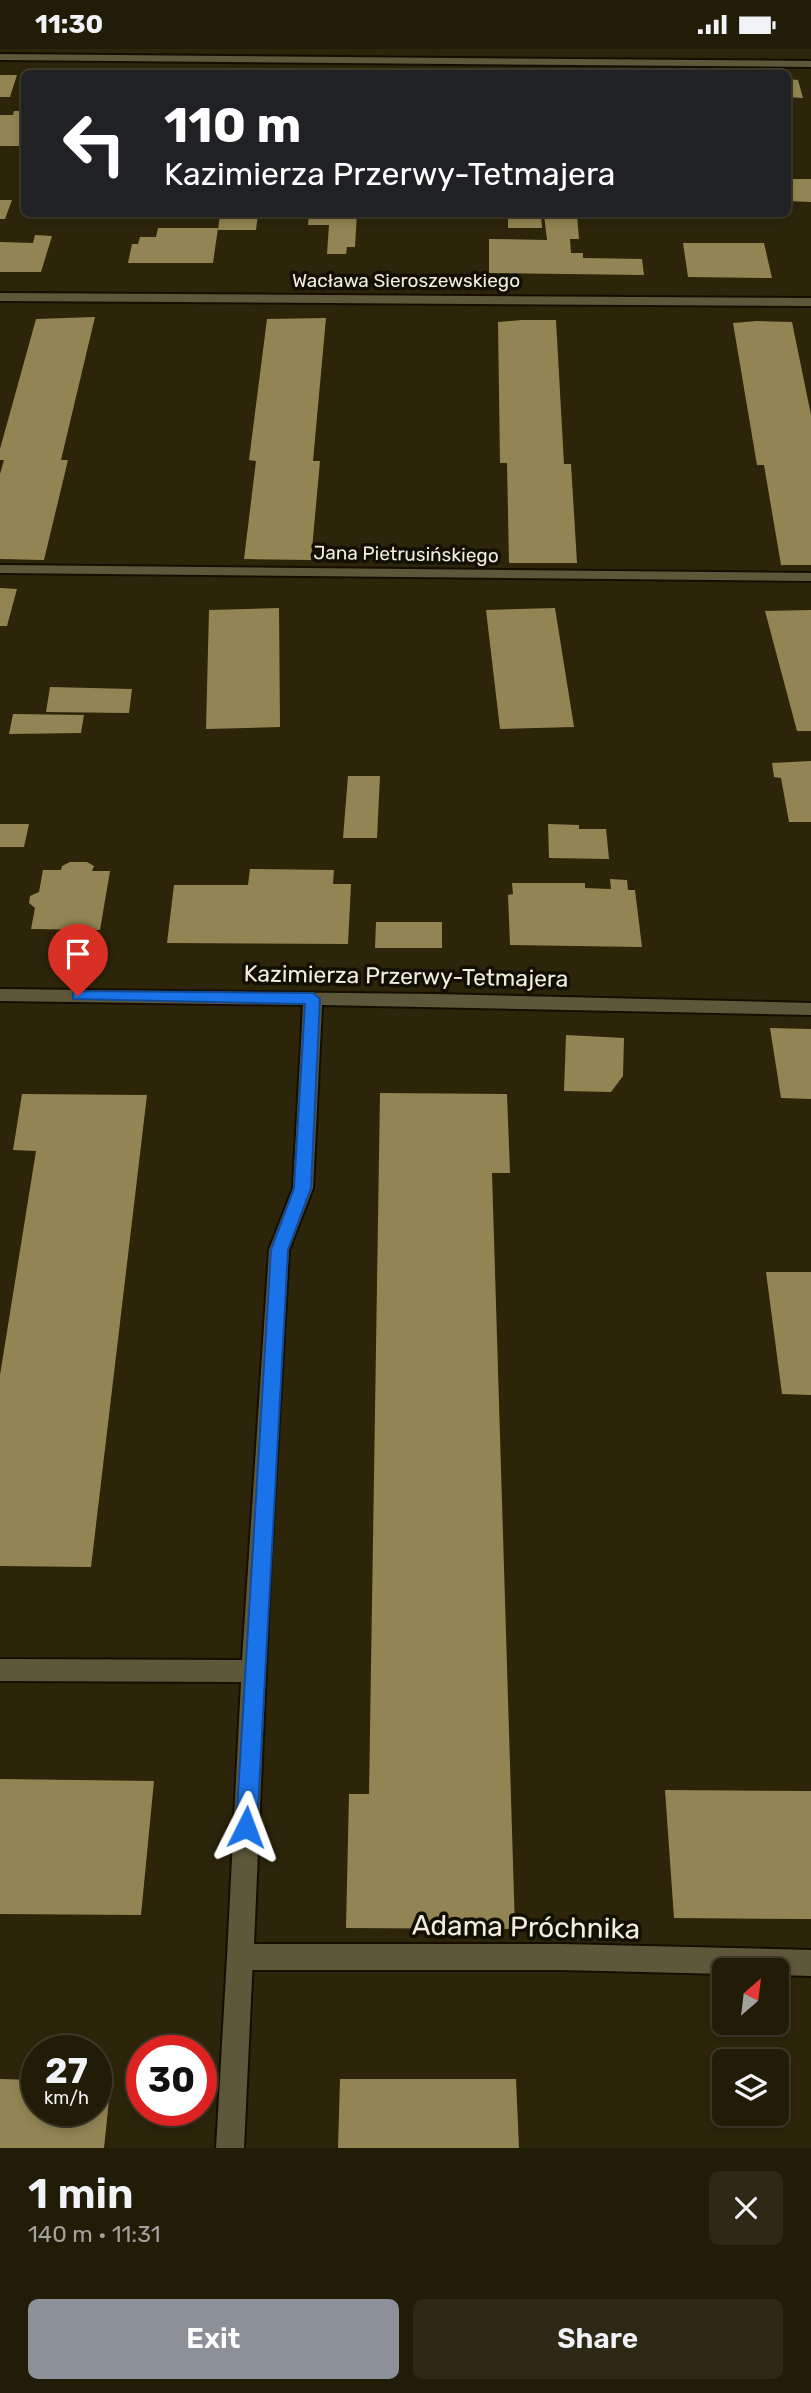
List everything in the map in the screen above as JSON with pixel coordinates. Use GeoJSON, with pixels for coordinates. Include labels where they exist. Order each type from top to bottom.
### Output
{"type":"FeatureCollection","features":[{"type":"Feature","properties":{"kind":"street"},"geometry":{"type":"LineString","coordinates":[[0,57],[811,64]]}},
{"type":"Feature","properties":{"kind":"street","name":"Wacława Sieroszewskiego"},"geometry":{"type":"LineString","coordinates":[[0,297],[811,302]]}},
{"type":"Feature","properties":{"kind":"street","name":"Jana Pietrusińskiego"},"geometry":{"type":"LineString","coordinates":[[0,569],[811,577]]}},
{"type":"Feature","properties":{"kind":"street","name":"Kazimierza Przerwy-Tetmajera"},"geometry":{"type":"LineString","coordinates":[[0,995],[811,1009]]}},
{"type":"Feature","properties":{"kind":"street"},"geometry":{"type":"LineString","coordinates":[[230,2148],[279,1250],[303,1188],[313,999]]}},
{"type":"Feature","properties":{"kind":"street"},"geometry":{"type":"LineString","coordinates":[[0,1670],[254,1671]]}},
{"type":"Feature","properties":{"kind":"street","name":"Adama Próchnika"},"geometry":{"type":"LineString","coordinates":[[240,1957],[562,1957],[811,1963]]}},
{"type":"Feature","properties":{"kind":"building"},"geometry":{"type":"Polygon","coordinates":[[[0,75],[17,75],[10,97],[0,97],[0,75]]]}},
{"type":"Feature","properties":{"kind":"building"},"geometry":{"type":"Polygon","coordinates":[[[791,79],[798,80],[803,98],[791,97],[791,79]]]}},
{"type":"Feature","properties":{"kind":"building"},"geometry":{"type":"Polygon","coordinates":[[[14,111],[21,111],[21,146],[0,146],[0,115],[13,115],[14,111]]]}},
{"type":"Feature","properties":{"kind":"building"},"geometry":{"type":"Polygon","coordinates":[[[791,179],[811,179],[811,202],[791,201],[791,179]]]}},
{"type":"Feature","properties":{"kind":"building"},"geometry":{"type":"Polygon","coordinates":[[[0,200],[12,200],[5,219],[0,219],[0,200]]]}},
{"type":"Feature","properties":{"kind":"building"},"geometry":{"type":"Polygon","coordinates":[[[220,217],[258,217],[256,230],[218,230],[220,217]]]}},
{"type":"Feature","properties":{"kind":"building"},"geometry":{"type":"Polygon","coordinates":[[[309,217],[357,217],[355,247],[347,247],[346,254],[327,254],[329,225],[308,225],[309,217]]]}},
{"type":"Feature","properties":{"kind":"building"},"geometry":{"type":"Polygon","coordinates":[[[508,217],[541,217],[542,228],[508,228],[508,217]]]}},
{"type":"Feature","properties":{"kind":"building"},"geometry":{"type":"Polygon","coordinates":[[[544,217],[577,217],[579,239],[570,239],[571,253],[583,253],[583,258],[642,259],[644,275],[489,273],[489,239],[547,240],[544,217]]]}},
{"type":"Feature","properties":{"kind":"building"},"geometry":{"type":"Polygon","coordinates":[[[158,228],[218,228],[213,263],[128,263],[132,244],[138,244],[140,237],[156,237],[158,228]]]}},
{"type":"Feature","properties":{"kind":"building"},"geometry":{"type":"Polygon","coordinates":[[[35,235],[52,236],[41,272],[0,272],[0,242],[33,243],[35,235]]]}},
{"type":"Feature","properties":{"kind":"building"},"geometry":{"type":"Polygon","coordinates":[[[683,243],[764,243],[772,278],[688,277],[683,243]]]}},
{"type":"Feature","properties":{"kind":"building"},"geometry":{"type":"Polygon","coordinates":[[[95,317],[61,460],[68,460],[44,560],[0,559],[0,474],[4,460],[0,460],[0,449],[36,319],[95,317]]]}},
{"type":"Feature","properties":{"kind":"building"},"geometry":{"type":"Polygon","coordinates":[[[326,318],[313,461],[320,461],[311,560],[244,559],[256,461],[249,460],[267,319],[326,318]]]}},
{"type":"Feature","properties":{"kind":"building"},"geometry":{"type":"Polygon","coordinates":[[[556,320],[564,464],[571,464],[577,563],[509,563],[507,463],[500,463],[498,322],[556,320]]]}},
{"type":"Feature","properties":{"kind":"building"},"geometry":{"type":"Polygon","coordinates":[[[792,322],[811,415],[811,565],[781,565],[764,465],[757,465],[733,323],[792,322]]]}},
{"type":"Feature","properties":{"kind":"building"},"geometry":{"type":"Polygon","coordinates":[[[0,588],[17,589],[7,626],[0,626],[0,588]]]}},
{"type":"Feature","properties":{"kind":"building"},"geometry":{"type":"Polygon","coordinates":[[[279,608],[280,727],[206,729],[209,610],[279,608]]]}},
{"type":"Feature","properties":{"kind":"building"},"geometry":{"type":"Polygon","coordinates":[[[555,608],[574,727],[500,729],[486,610],[555,608]]]}},
{"type":"Feature","properties":{"kind":"building"},"geometry":{"type":"Polygon","coordinates":[[[811,610],[811,731],[797,731],[765,611],[811,610]]]}},
{"type":"Feature","properties":{"kind":"building"},"geometry":{"type":"Polygon","coordinates":[[[50,687],[132,689],[129,713],[46,712],[50,687]]]}},
{"type":"Feature","properties":{"kind":"building"},"geometry":{"type":"Polygon","coordinates":[[[13,714],[84,715],[81,733],[9,734],[13,714]]]}},
{"type":"Feature","properties":{"kind":"building"},"geometry":{"type":"Polygon","coordinates":[[[811,761],[811,822],[789,822],[781,778],[774,777],[772,763],[811,761]]]}},
{"type":"Feature","properties":{"kind":"building"},"geometry":{"type":"Polygon","coordinates":[[[348,776],[380,776],[377,838],[343,838],[348,776]]]}},
{"type":"Feature","properties":{"kind":"building"},"geometry":{"type":"Polygon","coordinates":[[[0,824],[29,824],[24,847],[0,847],[0,824]]]}},
{"type":"Feature","properties":{"kind":"building"},"geometry":{"type":"Polygon","coordinates":[[[548,824],[579,825],[579,829],[606,829],[609,859],[549,858],[548,824]]]}},
{"type":"Feature","properties":{"kind":"building"},"geometry":{"type":"Polygon","coordinates":[[[70,862],[87,862],[94,866],[92,871],[110,871],[100,930],[31,929],[35,908],[29,903],[30,896],[39,892],[43,870],[61,870],[62,866],[70,862]]]}},
{"type":"Feature","properties":{"kind":"building"},"geometry":{"type":"Polygon","coordinates":[[[250,869],[334,870],[333,884],[351,884],[348,944],[167,943],[174,885],[248,885],[250,869]]]}},
{"type":"Feature","properties":{"kind":"building"},"geometry":{"type":"Polygon","coordinates":[[[610,879],[627,880],[628,890],[635,890],[642,947],[510,945],[508,895],[513,894],[512,883],[585,883],[585,888],[611,889],[610,879]]]}},
{"type":"Feature","properties":{"kind":"building"},"geometry":{"type":"Polygon","coordinates":[[[376,922],[442,922],[442,948],[375,948],[376,922]]]}},
{"type":"Feature","properties":{"kind":"building"},"geometry":{"type":"Polygon","coordinates":[[[770,1028],[811,1029],[811,1099],[781,1098],[770,1028]]]}},
{"type":"Feature","properties":{"kind":"building"},"geometry":{"type":"Polygon","coordinates":[[[566,1035],[624,1038],[623,1076],[611,1092],[564,1091],[566,1035]]]}},
{"type":"Feature","properties":{"kind":"building"},"geometry":{"type":"Polygon","coordinates":[[[380,1093],[507,1094],[510,1173],[492,1173],[515,1929],[346,1928],[349,1794],[369,1794],[380,1093]]]}},
{"type":"Feature","properties":{"kind":"building"},"geometry":{"type":"Polygon","coordinates":[[[22,1094],[147,1095],[91,1567],[0,1566],[0,1375],[36,1151],[13,1150],[22,1094]]]}},
{"type":"Feature","properties":{"kind":"building"},"geometry":{"type":"Polygon","coordinates":[[[766,1272],[811,1272],[811,1395],[782,1394],[766,1272]]]}},
{"type":"Feature","properties":{"kind":"building"},"geometry":{"type":"Polygon","coordinates":[[[0,1779],[154,1781],[141,1915],[0,1914],[0,1779]]]}},
{"type":"Feature","properties":{"kind":"building"},"geometry":{"type":"Polygon","coordinates":[[[665,1790],[811,1791],[811,1919],[674,1918],[665,1790]]]}},
{"type":"Feature","properties":{"kind":"building"},"geometry":{"type":"Polygon","coordinates":[[[0,2079],[21,2080],[21,2126],[106,2126],[104,2148],[0,2148],[0,2079]]]}},
{"type":"Feature","properties":{"kind":"building"},"geometry":{"type":"Polygon","coordinates":[[[340,2079],[516,2079],[519,2148],[338,2148],[340,2079]]]}},
{"type":"Feature","properties":{"kind":"route"},"geometry":{"type":"LineString","coordinates":[[78,996],[313,999],[304,1123],[303,1188],[279,1250],[258,1575],[246,1827]]}}]}
